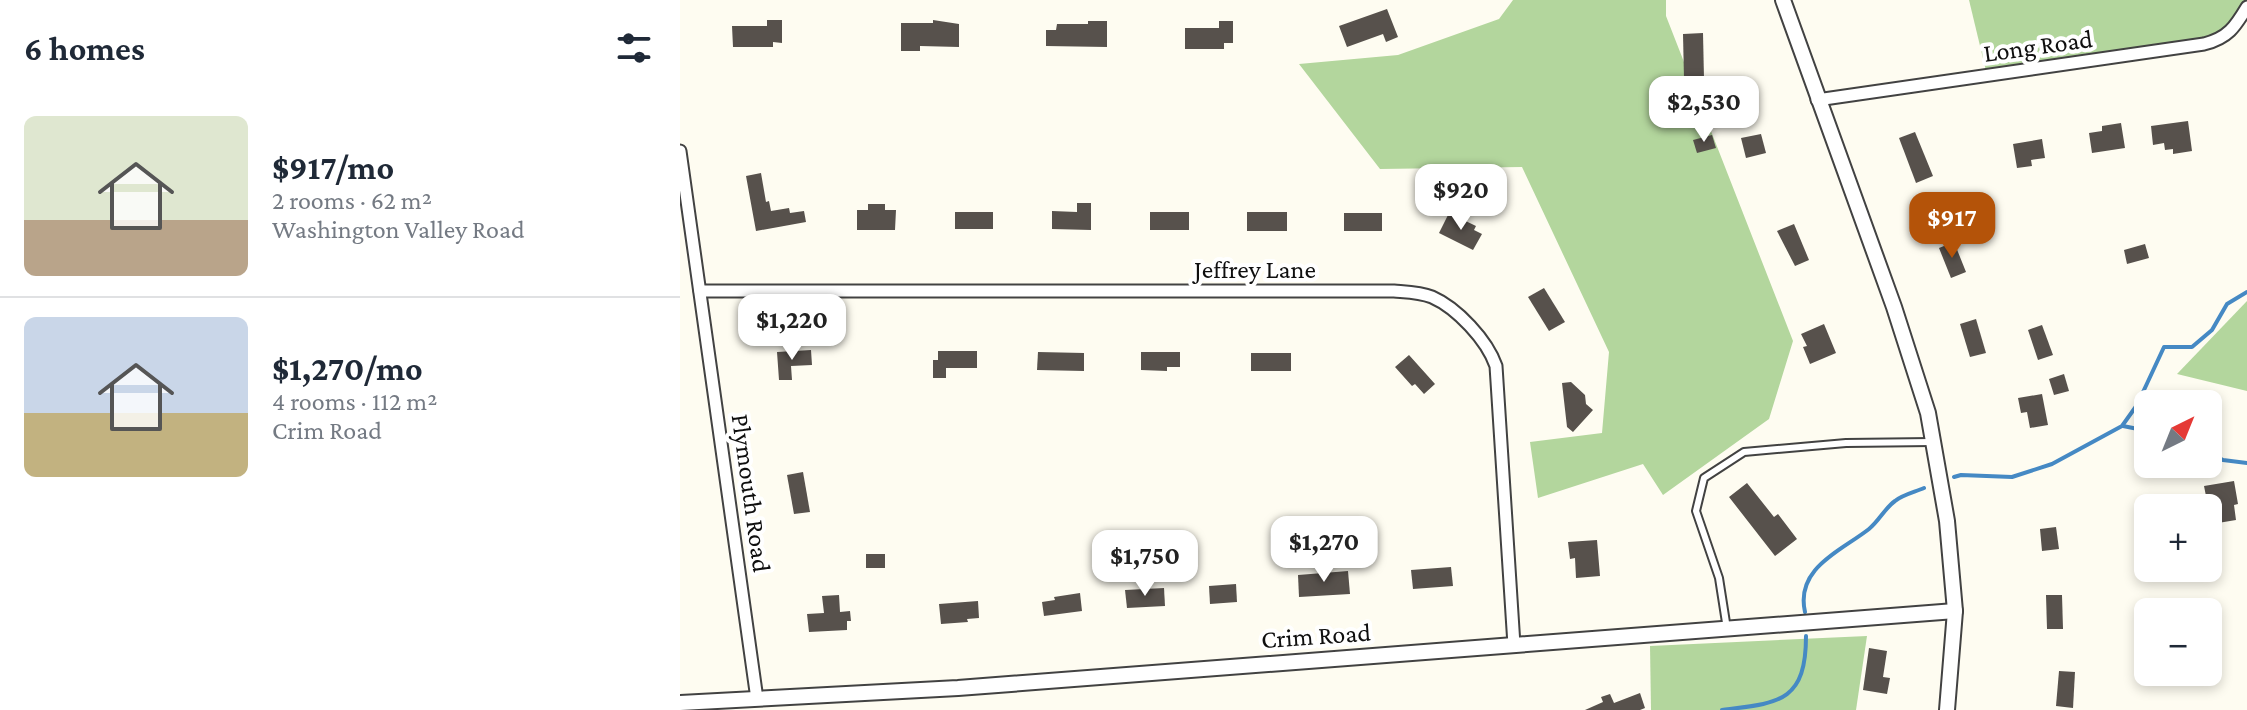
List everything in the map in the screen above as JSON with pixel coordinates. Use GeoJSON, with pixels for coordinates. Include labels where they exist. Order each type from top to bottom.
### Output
{"type":"FeatureCollection","features":[{"type":"Feature","properties":{"kind":"street"},"geometry":{"type":"LineString","coordinates":[[1783,0],[1899,320],[1928,413],[1947,521],[1955,611],[1947,710]]}},
{"type":"Feature","properties":{"kind":"street","name":"Long Road"},"geometry":{"type":"LineString","coordinates":[[1817,100],[2204,44],[2221,40],[2232,32],[2247,7]]}},
{"type":"Feature","properties":{"kind":"street","name":"Plymouth Road"},"geometry":{"type":"LineString","coordinates":[[680,151],[757,699]]}},
{"type":"Feature","properties":{"kind":"street","name":"Jeffrey Lane"},"geometry":{"type":"LineString","coordinates":[[700,291],[1394,291],[1431,296],[1483,339],[1496,366],[1514,645]]}},
{"type":"Feature","properties":{"kind":"street","name":"Crim Road"},"geometry":{"type":"LineString","coordinates":[[680,703],[967,688],[1955,611]]}},
{"type":"Feature","properties":{"kind":"lane"},"geometry":{"type":"LineString","coordinates":[[1727,629],[1719,578],[1696,511],[1704,478],[1744,452],[1846,443],[1934,442]]}},
{"type":"Feature","properties":{"kind":"green space"},"geometry":{"type":"Polygon","coordinates":[[[1513,0],[1666,0],[1666,16],[1793,341],[1769,419],[1663,495],[1643,464],[1538,498],[1530,442],[1602,433],[1609,352],[1522,167],[1380,169],[1299,64],[1398,55],[1499,19],[1513,0]]]}},
{"type":"Feature","properties":{"kind":"green space"},"geometry":{"type":"Polygon","coordinates":[[[1969,0],[2247,0],[2247,7],[2221,40],[1987,75],[1969,0]]]}},
{"type":"Feature","properties":{"kind":"green space"},"geometry":{"type":"Polygon","coordinates":[[[2247,301],[2247,391],[2177,374],[2247,301]]]}},
{"type":"Feature","properties":{"kind":"green space"},"geometry":{"type":"Polygon","coordinates":[[[1867,636],[1856,710],[1651,710],[1650,646],[1867,636]]]}},
{"type":"Feature","properties":{"kind":"building"},"geometry":{"type":"Polygon","coordinates":[[[1387,9],[1398,37],[1386,42],[1383,34],[1347,47],[1339,26],[1387,9]]]}},
{"type":"Feature","properties":{"kind":"building"},"geometry":{"type":"Polygon","coordinates":[[[767,20],[782,20],[782,43],[773,42],[773,47],[733,47],[732,26],[767,26],[767,20]]]}},
{"type":"Feature","properties":{"kind":"building"},"geometry":{"type":"Polygon","coordinates":[[[933,20],[959,24],[959,47],[920,46],[920,51],[901,51],[901,23],[933,23],[933,20]]]}},
{"type":"Feature","properties":{"kind":"building"},"geometry":{"type":"Polygon","coordinates":[[[1088,21],[1107,21],[1107,47],[1046,46],[1046,30],[1056,30],[1057,24],[1088,24],[1088,21]]]}},
{"type":"Feature","properties":{"kind":"building"},"geometry":{"type":"Polygon","coordinates":[[[1219,21],[1233,21],[1233,43],[1224,43],[1224,49],[1185,49],[1185,28],[1219,28],[1219,21]]]}},
{"type":"Feature","properties":{"kind":"building"},"geometry":{"type":"Polygon","coordinates":[[[1703,33],[1704,79],[1684,79],[1683,34],[1703,33]]]}},
{"type":"Feature","properties":{"kind":"building"},"geometry":{"type":"Polygon","coordinates":[[[2188,121],[2192,151],[2173,154],[2173,149],[2165,150],[2164,143],[2153,145],[2151,126],[2188,121]]]}},
{"type":"Feature","properties":{"kind":"building"},"geometry":{"type":"Polygon","coordinates":[[[2121,123],[2125,148],[2092,153],[2089,133],[2102,131],[2102,126],[2121,123]]]}},
{"type":"Feature","properties":{"kind":"building"},"geometry":{"type":"Polygon","coordinates":[[[1915,132],[1933,176],[1916,183],[1899,138],[1915,132]]]}},
{"type":"Feature","properties":{"kind":"building"},"geometry":{"type":"Polygon","coordinates":[[[1761,134],[1766,153],[1746,158],[1741,138],[1761,134]]]}},
{"type":"Feature","properties":{"kind":"building"},"geometry":{"type":"Polygon","coordinates":[[[1712,135],[1716,148],[1697,153],[1693,140],[1712,135]]]}},
{"type":"Feature","properties":{"kind":"building"},"geometry":{"type":"Polygon","coordinates":[[[2042,139],[2045,158],[2031,160],[2032,166],[2017,168],[2013,144],[2042,139]]]}},
{"type":"Feature","properties":{"kind":"building"},"geometry":{"type":"Polygon","coordinates":[[[761,173],[766,202],[769,201],[771,211],[789,208],[790,213],[804,211],[806,222],[756,231],[746,176],[761,173]]]}},
{"type":"Feature","properties":{"kind":"building"},"geometry":{"type":"Polygon","coordinates":[[[1077,203],[1091,203],[1091,230],[1052,229],[1052,211],[1077,212],[1077,203]]]}},
{"type":"Feature","properties":{"kind":"building"},"geometry":{"type":"Polygon","coordinates":[[[868,204],[885,204],[885,210],[896,210],[895,230],[857,230],[857,210],[868,210],[868,204]]]}},
{"type":"Feature","properties":{"kind":"building"},"geometry":{"type":"Polygon","coordinates":[[[955,212],[993,212],[993,229],[955,229],[955,212]]]}},
{"type":"Feature","properties":{"kind":"building"},"geometry":{"type":"Polygon","coordinates":[[[1150,212],[1189,212],[1189,230],[1150,230],[1150,212]]]}},
{"type":"Feature","properties":{"kind":"building"},"geometry":{"type":"Polygon","coordinates":[[[1247,212],[1287,212],[1287,231],[1247,231],[1247,212]]]}},
{"type":"Feature","properties":{"kind":"building"},"geometry":{"type":"Polygon","coordinates":[[[1344,213],[1382,213],[1382,231],[1344,231],[1344,213]]]}},
{"type":"Feature","properties":{"kind":"building"},"geometry":{"type":"Polygon","coordinates":[[[1449,213],[1476,226],[1474,230],[1482,234],[1473,250],[1439,233],[1449,213]]]}},
{"type":"Feature","properties":{"kind":"building"},"geometry":{"type":"Polygon","coordinates":[[[1967,218],[1972,233],[1954,239],[1950,224],[1967,218]]]}},
{"type":"Feature","properties":{"kind":"building"},"geometry":{"type":"Polygon","coordinates":[[[1794,224],[1809,260],[1795,266],[1777,231],[1794,224]]]}},
{"type":"Feature","properties":{"kind":"building"},"geometry":{"type":"Polygon","coordinates":[[[1954,242],[1966,272],[1951,278],[1939,248],[1954,242]]]}},
{"type":"Feature","properties":{"kind":"building"},"geometry":{"type":"Polygon","coordinates":[[[2145,244],[2149,258],[2127,264],[2124,250],[2145,244]]]}},
{"type":"Feature","properties":{"kind":"building"},"geometry":{"type":"Polygon","coordinates":[[[1544,288],[1565,322],[1549,331],[1528,297],[1544,288]]]}},
{"type":"Feature","properties":{"kind":"building"},"geometry":{"type":"Polygon","coordinates":[[[1976,319],[1986,353],[1970,357],[1960,324],[1976,319]]]}},
{"type":"Feature","properties":{"kind":"building"},"geometry":{"type":"Polygon","coordinates":[[[1824,324],[1836,353],[1810,364],[1801,334],[1824,324]]]}},
{"type":"Feature","properties":{"kind":"building"},"geometry":{"type":"Polygon","coordinates":[[[2042,325],[2053,355],[2038,360],[2028,330],[2042,325]]]}},
{"type":"Feature","properties":{"kind":"building"},"geometry":{"type":"Polygon","coordinates":[[[811,350],[812,365],[791,366],[792,380],[779,380],[777,352],[811,350]]]}},
{"type":"Feature","properties":{"kind":"building"},"geometry":{"type":"Polygon","coordinates":[[[938,351],[977,351],[977,368],[946,368],[946,378],[933,378],[933,360],[938,360],[938,351]]]}},
{"type":"Feature","properties":{"kind":"building"},"geometry":{"type":"Polygon","coordinates":[[[1038,352],[1084,353],[1084,371],[1037,370],[1038,352]]]}},
{"type":"Feature","properties":{"kind":"building"},"geometry":{"type":"Polygon","coordinates":[[[1141,352],[1180,352],[1180,367],[1167,367],[1167,371],[1141,370],[1141,352]]]}},
{"type":"Feature","properties":{"kind":"building"},"geometry":{"type":"Polygon","coordinates":[[[1251,353],[1291,353],[1291,371],[1251,371],[1251,353]]]}},
{"type":"Feature","properties":{"kind":"building"},"geometry":{"type":"Polygon","coordinates":[[[1409,355],[1435,384],[1424,394],[1395,367],[1409,355]]]}},
{"type":"Feature","properties":{"kind":"building"},"geometry":{"type":"Polygon","coordinates":[[[2064,374],[2069,391],[2054,395],[2049,379],[2064,374]]]}},
{"type":"Feature","properties":{"kind":"building"},"geometry":{"type":"Polygon","coordinates":[[[1571,382],[1585,395],[1586,404],[1593,410],[1573,432],[1567,427],[1562,383],[1571,382]]]}},
{"type":"Feature","properties":{"kind":"building"},"geometry":{"type":"Polygon","coordinates":[[[2042,394],[2048,425],[2030,428],[2027,412],[2021,413],[2018,398],[2042,394]]]}},
{"type":"Feature","properties":{"kind":"building"},"geometry":{"type":"Polygon","coordinates":[[[803,472],[810,512],[794,514],[787,475],[803,472]]]}},
{"type":"Feature","properties":{"kind":"building"},"geometry":{"type":"Polygon","coordinates":[[[2234,481],[2238,504],[2234,505],[2236,520],[2222,522],[2222,494],[2206,494],[2204,486],[2234,481]]]}},
{"type":"Feature","properties":{"kind":"building"},"geometry":{"type":"Polygon","coordinates":[[[1747,483],[1774,517],[1778,514],[1797,539],[1775,556],[1729,497],[1747,483]]]}},
{"type":"Feature","properties":{"kind":"building"},"geometry":{"type":"Polygon","coordinates":[[[2056,527],[2059,549],[2042,551],[2040,529],[2056,527]]]}},
{"type":"Feature","properties":{"kind":"building"},"geometry":{"type":"Polygon","coordinates":[[[1597,540],[1600,576],[1576,578],[1575,558],[1570,559],[1568,542],[1597,540]]]}},
{"type":"Feature","properties":{"kind":"building"},"geometry":{"type":"Polygon","coordinates":[[[866,554],[885,554],[885,568],[866,568],[866,554]]]}},
{"type":"Feature","properties":{"kind":"building"},"geometry":{"type":"Polygon","coordinates":[[[1451,567],[1453,586],[1413,589],[1411,570],[1451,567]]]}},
{"type":"Feature","properties":{"kind":"building"},"geometry":{"type":"Polygon","coordinates":[[[1348,571],[1350,594],[1299,597],[1298,575],[1348,571]]]}},
{"type":"Feature","properties":{"kind":"building"},"geometry":{"type":"Polygon","coordinates":[[[1236,584],[1237,602],[1210,604],[1209,586],[1236,584]]]}},
{"type":"Feature","properties":{"kind":"building"},"geometry":{"type":"Polygon","coordinates":[[[1164,588],[1165,606],[1127,608],[1125,590],[1164,588]]]}},
{"type":"Feature","properties":{"kind":"building"},"geometry":{"type":"Polygon","coordinates":[[[1080,593],[1082,611],[1044,616],[1042,602],[1080,593]]]}},
{"type":"Feature","properties":{"kind":"building"},"geometry":{"type":"Polygon","coordinates":[[[839,595],[840,612],[850,611],[851,621],[847,621],[847,630],[809,632],[807,614],[824,613],[822,596],[839,595]]]}},
{"type":"Feature","properties":{"kind":"building"},"geometry":{"type":"Polygon","coordinates":[[[2046,595],[2062,595],[2063,629],[2047,629],[2046,595]]]}},
{"type":"Feature","properties":{"kind":"building"},"geometry":{"type":"Polygon","coordinates":[[[978,601],[979,618],[941,624],[939,604],[978,601]]]}},
{"type":"Feature","properties":{"kind":"building"},"geometry":{"type":"Polygon","coordinates":[[[1869,648],[1887,651],[1883,677],[1890,678],[1887,694],[1863,690],[1869,648]]]}},
{"type":"Feature","properties":{"kind":"building"},"geometry":{"type":"Polygon","coordinates":[[[2059,671],[2075,672],[2073,708],[2056,706],[2059,671]]]}},
{"type":"Feature","properties":{"kind":"building"},"geometry":{"type":"Polygon","coordinates":[[[1640,693],[1645,708],[1640,710],[1585,710],[1603,702],[1601,697],[1610,694],[1614,703],[1640,693]]]}},
{"type":"Feature","properties":{"kind":"waterway"},"geometry":{"type":"LineString","coordinates":[[1954,477],[2012,477],[2052,464],[2122,426],[2137,405],[2164,347],[2192,347],[2212,330],[2227,304],[2247,292]]}},
{"type":"Feature","properties":{"kind":"waterway"},"geometry":{"type":"LineString","coordinates":[[2123,426],[2134,428]]}},
{"type":"Feature","properties":{"kind":"waterway"},"geometry":{"type":"LineString","coordinates":[[2222,459],[2247,463]]}},
{"type":"Feature","properties":{"kind":"waterway"},"geometry":{"type":"LineString","coordinates":[[1805,612],[1804,597],[1813,572],[1869,529],[1898,499],[1924,488]]}},
{"type":"Feature","properties":{"kind":"waterway"},"geometry":{"type":"LineString","coordinates":[[1722,710],[1759,705],[1785,696],[1801,675],[1806,636]]}}]}
